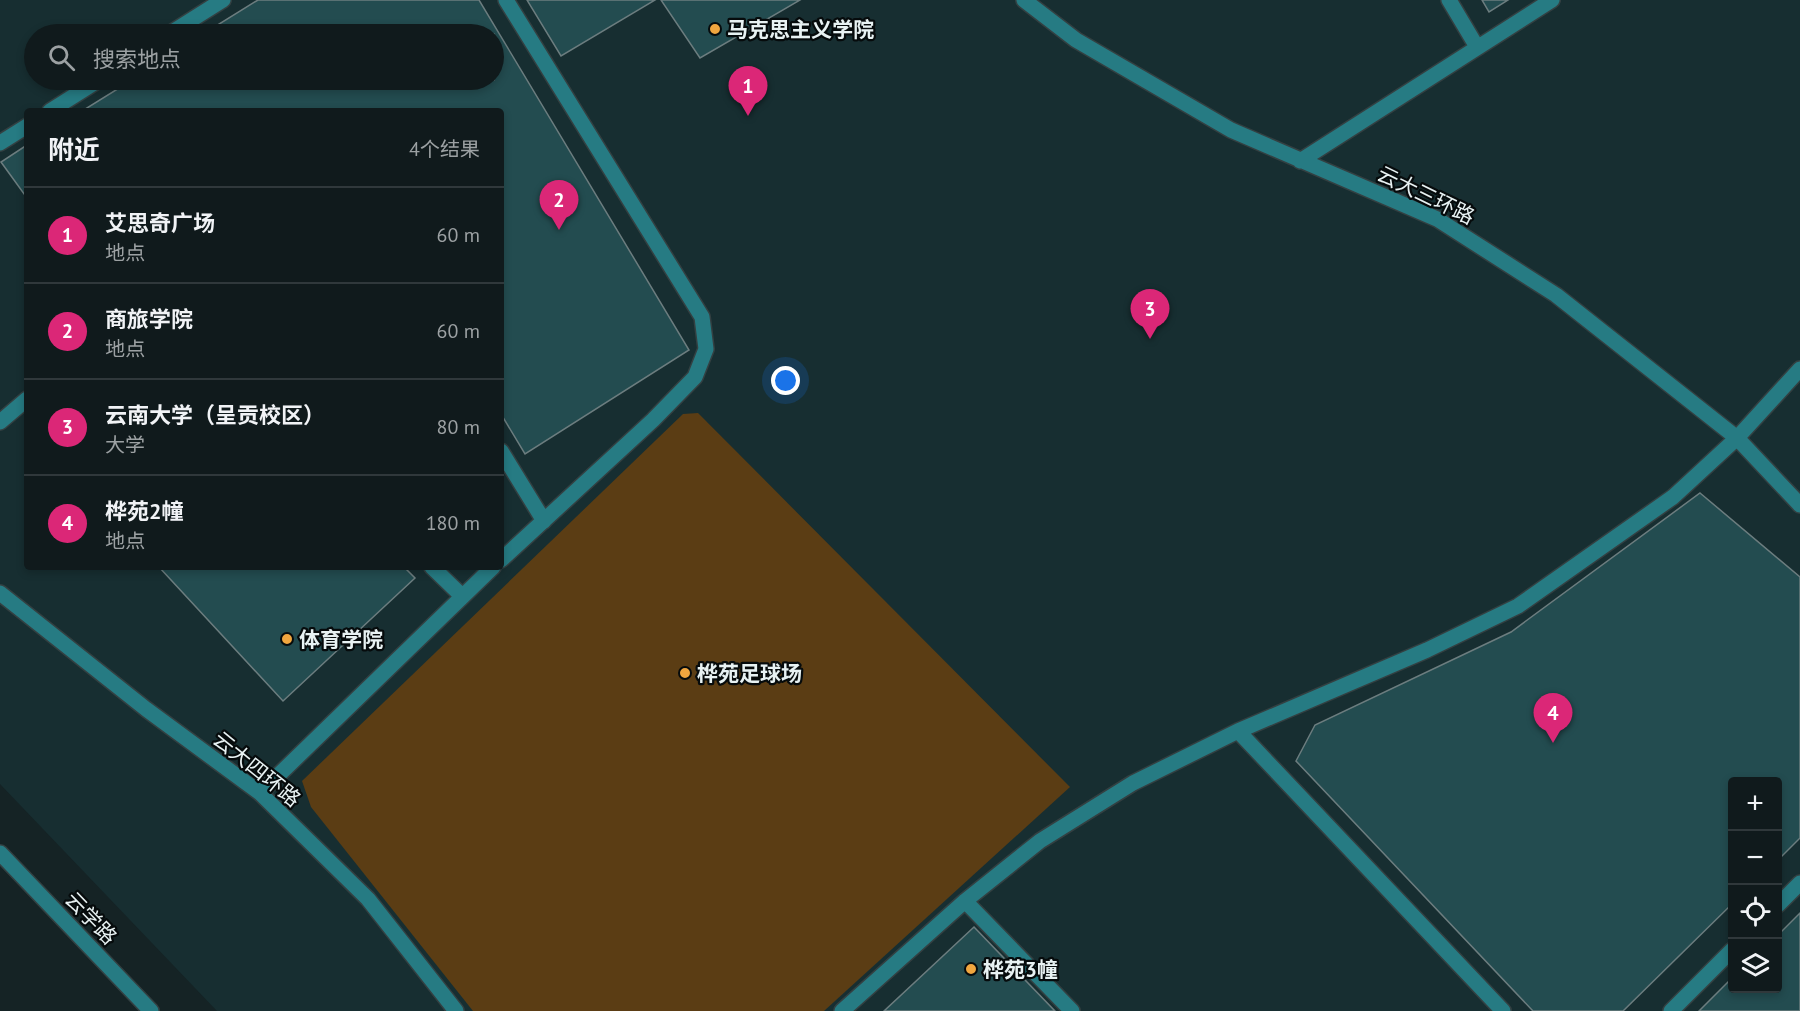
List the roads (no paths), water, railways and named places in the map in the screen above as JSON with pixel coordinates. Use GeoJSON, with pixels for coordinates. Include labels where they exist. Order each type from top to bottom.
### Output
{"type":"FeatureCollection","features":[{"type":"Feature","properties":{"kind":"street"},"geometry":{"type":"LineString","coordinates":[[185,24],[223,0]]}},
{"type":"Feature","properties":{"kind":"street"},"geometry":{"type":"LineString","coordinates":[[504,557],[653,420],[695,377],[706,349],[702,317],[506,0]]}},
{"type":"Feature","properties":{"kind":"street","name":"云大三环路"},"geometry":{"type":"LineString","coordinates":[[1024,0],[1076,40],[1231,130],[1437,219],[1556,294],[1737,438],[1800,505]]}},
{"type":"Feature","properties":{"kind":"street"},"geometry":{"type":"LineString","coordinates":[[1449,0],[1477,47]]}},
{"type":"Feature","properties":{"kind":"street"},"geometry":{"type":"LineString","coordinates":[[1300,161],[1552,0]]}},
{"type":"Feature","properties":{"kind":"street"},"geometry":{"type":"LineString","coordinates":[[55,108],[83,90]]}},
{"type":"Feature","properties":{"kind":"street"},"geometry":{"type":"LineString","coordinates":[[0,143],[24,128]]}},
{"type":"Feature","properties":{"kind":"street"},"geometry":{"type":"LineString","coordinates":[[842,1011],[965,901],[1040,841],[1133,783],[1238,731],[1427,650],[1518,606],[1673,497],[1737,438],[1800,369]]}},
{"type":"Feature","properties":{"kind":"street"},"geometry":{"type":"LineString","coordinates":[[0,422],[24,402]]}},
{"type":"Feature","properties":{"kind":"street"},"geometry":{"type":"LineString","coordinates":[[504,456],[544,521]]}},
{"type":"Feature","properties":{"kind":"street"},"geometry":{"type":"LineString","coordinates":[[435,570],[462,596]]}},
{"type":"Feature","properties":{"kind":"street"},"geometry":{"type":"LineString","coordinates":[[260,793],[491,570]]}},
{"type":"Feature","properties":{"kind":"street","name":"云大四环路"},"geometry":{"type":"LineString","coordinates":[[0,593],[146,710],[260,793],[369,899],[456,1011]]}},
{"type":"Feature","properties":{"kind":"street"},"geometry":{"type":"LineString","coordinates":[[1238,731],[1503,1011]]}},
{"type":"Feature","properties":{"kind":"street","name":"云学路"},"geometry":{"type":"LineString","coordinates":[[0,853],[151,1011]]}},
{"type":"Feature","properties":{"kind":"street"},"geometry":{"type":"LineString","coordinates":[[1782,901],[1800,883]]}},
{"type":"Feature","properties":{"kind":"street"},"geometry":{"type":"LineString","coordinates":[[965,901],[1072,1011]]}},
{"type":"Feature","properties":{"kind":"street"},"geometry":{"type":"LineString","coordinates":[[1671,1011],[1728,954]]}},
{"type":"Feature","properties":{"kind":"place","name":"马克思主义学院"},"geometry":{"type":"Point","coordinates":[715,29]}},
{"type":"Feature","properties":{"kind":"place","name":"艾思奇广场"},"geometry":{"type":"Point","coordinates":[748,116]}},
{"type":"Feature","properties":{"kind":"place","name":"商旅学院"},"geometry":{"type":"Point","coordinates":[559,230]}},
{"type":"Feature","properties":{"kind":"place","name":"云南大学（呈贡校区）"},"geometry":{"type":"Point","coordinates":[1150,339]}},
{"type":"Feature","properties":{"kind":"place","name":"体育学院"},"geometry":{"type":"Point","coordinates":[287,639]}},
{"type":"Feature","properties":{"kind":"place","name":"桦苑足球场"},"geometry":{"type":"Point","coordinates":[685,673]}},
{"type":"Feature","properties":{"kind":"place","name":"桦苑2幢"},"geometry":{"type":"Point","coordinates":[1553,743]}},
{"type":"Feature","properties":{"kind":"place","name":"桦苑3幢"},"geometry":{"type":"Point","coordinates":[971,969]}}]}
